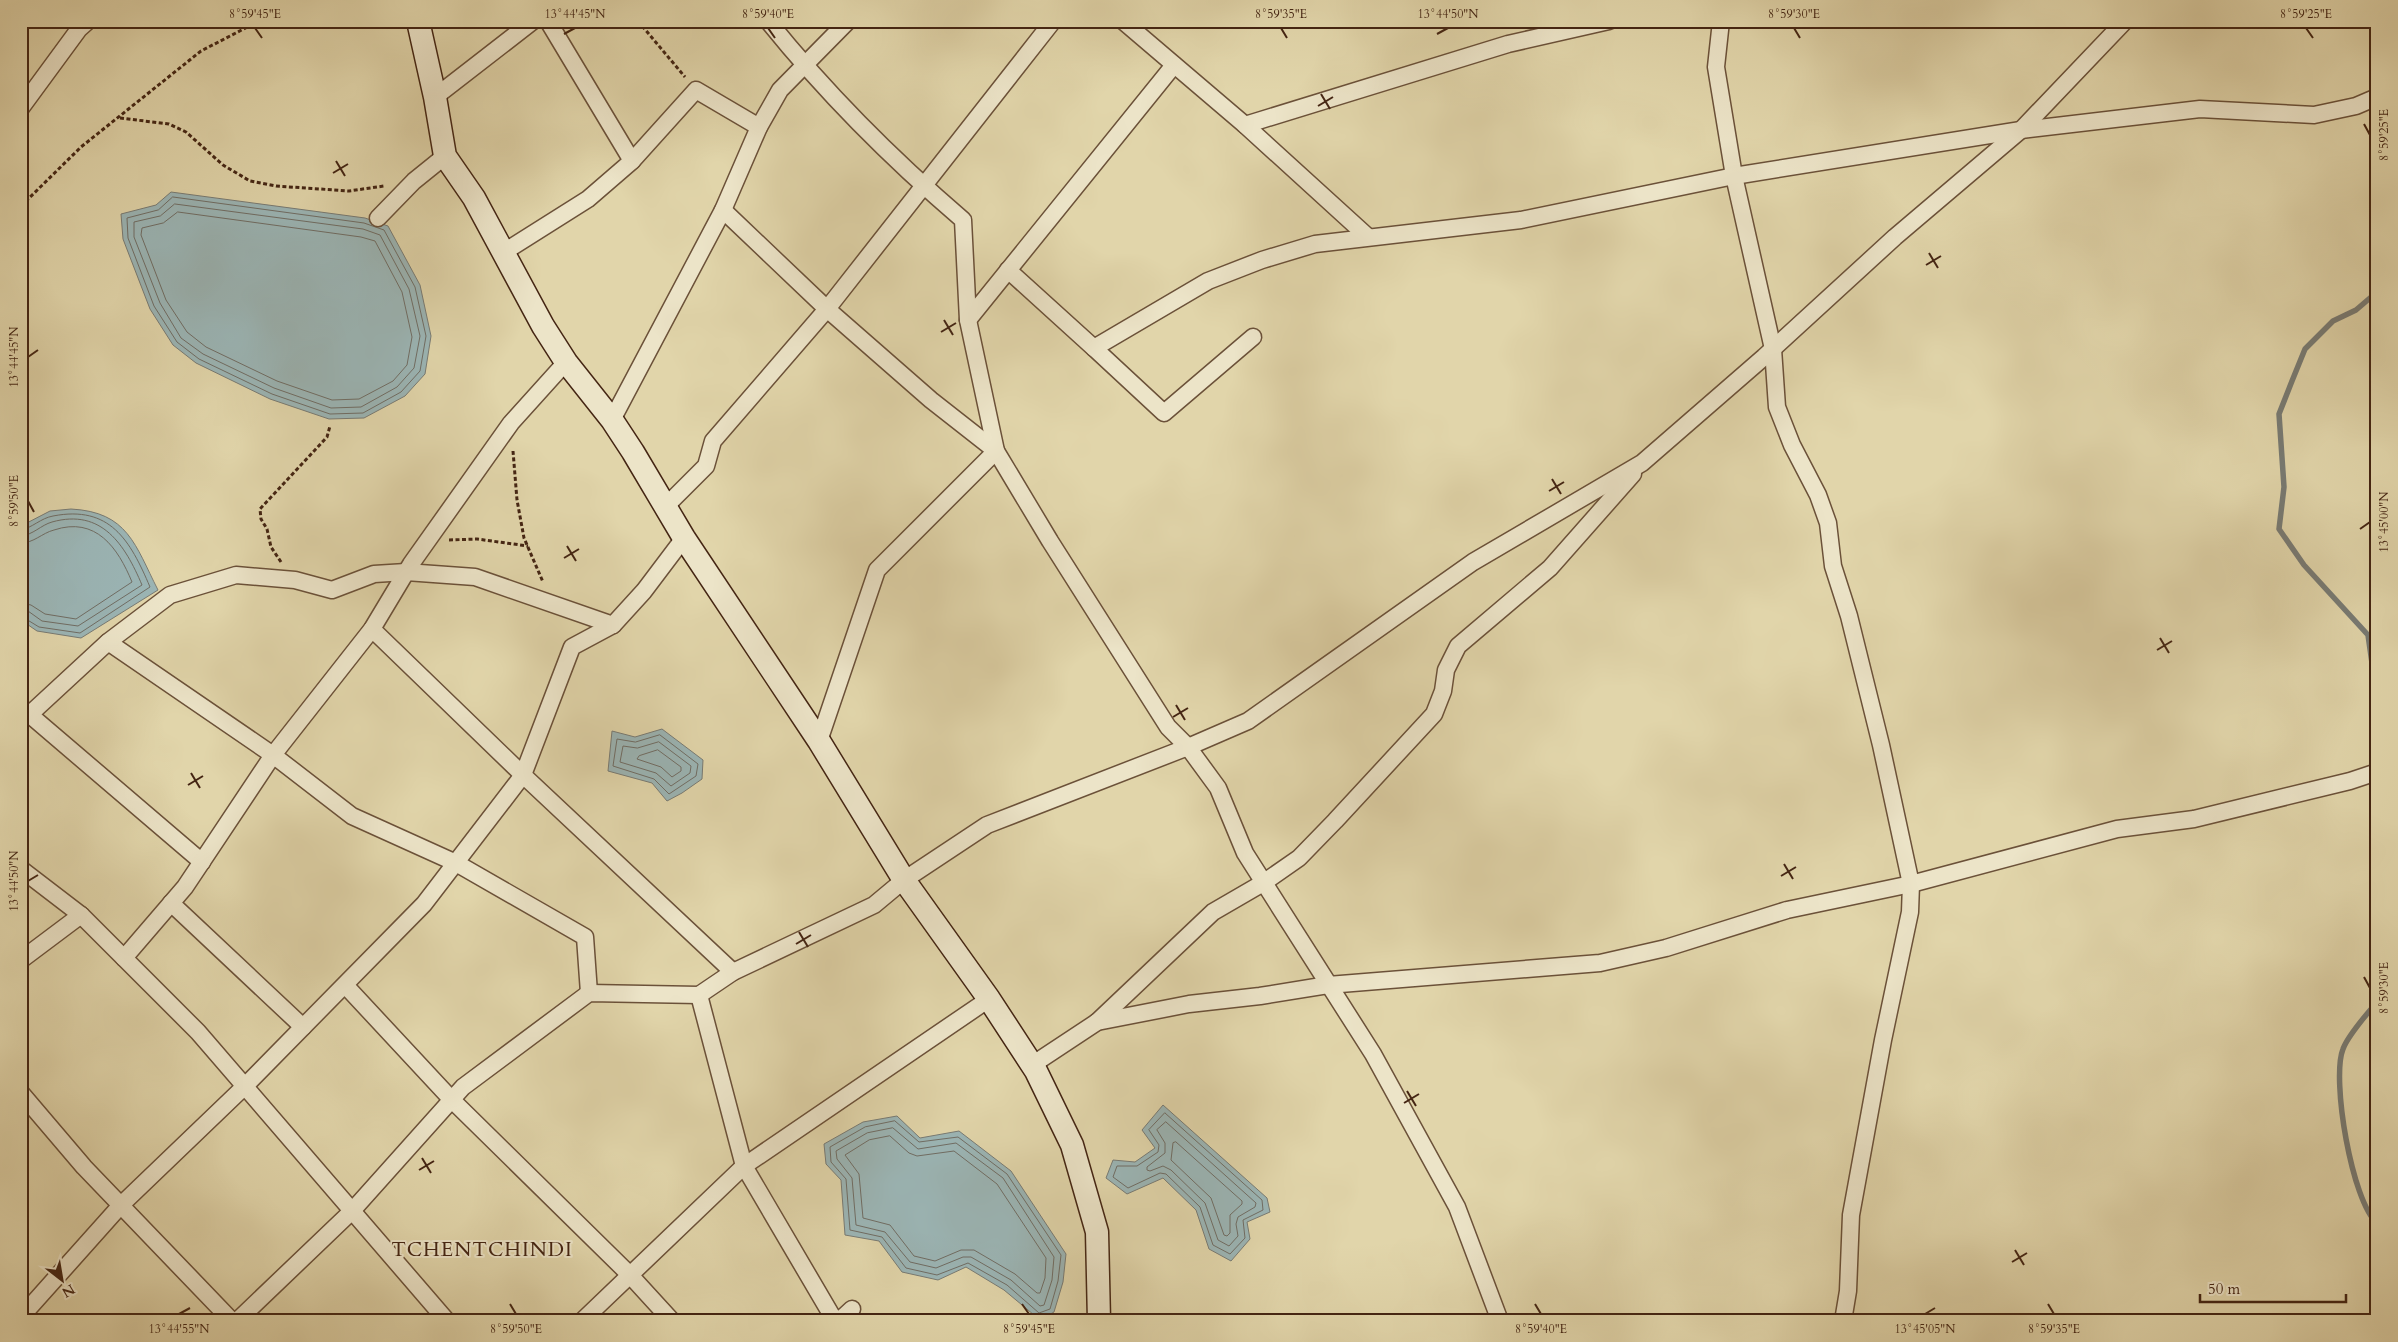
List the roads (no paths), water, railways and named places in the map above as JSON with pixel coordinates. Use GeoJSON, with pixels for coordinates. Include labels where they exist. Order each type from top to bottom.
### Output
{"type":"FeatureCollection","features":[{"type":"Feature","properties":{"kind":"street"},"geometry":{"type":"LineString","coordinates":[[21,108],[79,29],[88,21]]}},
{"type":"Feature","properties":{"kind":"street"},"geometry":{"type":"LineString","coordinates":[[418,21],[435,97],[445,156],[474,198],[543,326],[566,362],[612,420],[684,538],[818,741],[904,880],[1032,1065],[1072,1145],[1097,1232],[1099,1321]]}},
{"type":"Feature","properties":{"kind":"street"},"geometry":{"type":"LineString","coordinates":[[435,97],[533,21]]}},
{"type":"Feature","properties":{"kind":"street"},"geometry":{"type":"LineString","coordinates":[[548,21],[632,161]]}},
{"type":"Feature","properties":{"kind":"street"},"geometry":{"type":"LineString","coordinates":[[768,21],[804,65],[924,187],[963,220],[968,320],[996,451],[1050,541],[1168,727],[1188,747],[1218,788],[1245,853],[1373,1054],[1456,1207],[1500,1321]]}},
{"type":"Feature","properties":{"kind":"street"},"geometry":{"type":"LineString","coordinates":[[612,420],[723,210],[759,127],[780,90],[848,21]]}},
{"type":"Feature","properties":{"kind":"street"},"geometry":{"type":"LineString","coordinates":[[665,507],[706,466],[713,441],[827,309],[1053,21]]}},
{"type":"Feature","properties":{"kind":"street"},"geometry":{"type":"LineString","coordinates":[[1123,21],[1245,125],[1368,237]]}},
{"type":"Feature","properties":{"kind":"street"},"geometry":{"type":"LineString","coordinates":[[1245,125],[1508,44],[1609,21]]}},
{"type":"Feature","properties":{"kind":"street"},"geometry":{"type":"LineString","coordinates":[[1721,21],[1716,67],[1734,176],[1773,349],[1777,407],[1792,445],[1818,495],[1828,523],[1833,566],[1849,616],[1879,736],[1912,884],[1910,912],[1883,1040],[1851,1215],[1848,1291],[1843,1321]]}},
{"type":"Feature","properties":{"kind":"street"},"geometry":{"type":"LineString","coordinates":[[1032,1065],[1097,1022],[1213,912],[1263,883],[1299,858],[1404,749],[1434,714],[1443,692],[1446,670],[1458,646],[1550,568],[1642,463],[1773,349],[1895,237],[2021,130],[2125,21]]}},
{"type":"Feature","properties":{"kind":"street"},"geometry":{"type":"LineString","coordinates":[[968,320],[1174,64]]}},
{"type":"Feature","properties":{"kind":"street"},"geometry":{"type":"LineString","coordinates":[[504,252],[588,199],[632,161],[696,90],[759,127]]}},
{"type":"Feature","properties":{"kind":"street"},"geometry":{"type":"LineString","coordinates":[[1094,348],[1208,281],[1262,260],[1315,244],[1521,220],[1734,176],[2021,130],[2200,109],[2314,114],[2356,106],[2377,97]]}},
{"type":"Feature","properties":{"kind":"street"},"geometry":{"type":"LineString","coordinates":[[378,218],[414,181],[445,156]]}},
{"type":"Feature","properties":{"kind":"street"},"geometry":{"type":"LineString","coordinates":[[723,210],[827,309],[931,400],[996,451]]}},
{"type":"Feature","properties":{"kind":"street"},"geometry":{"type":"LineString","coordinates":[[1008,270],[1164,413],[1253,337]]}},
{"type":"Feature","properties":{"kind":"street"},"geometry":{"type":"LineString","coordinates":[[124,958],[185,887],[273,755],[372,629],[406,572],[511,423],[566,362]]}},
{"type":"Feature","properties":{"kind":"street"},"geometry":{"type":"LineString","coordinates":[[818,741],[877,570],[996,451]]}},
{"type":"Feature","properties":{"kind":"street"},"geometry":{"type":"LineString","coordinates":[[237,1321],[352,1211],[463,1087],[589,993],[698,995],[733,972],[874,905],[904,880],[987,825],[1188,747],[1248,721],[1473,562],[1642,463]]}},
{"type":"Feature","properties":{"kind":"street"},"geometry":{"type":"LineString","coordinates":[[21,1317],[121,1205],[245,1086],[424,904],[523,775],[572,646],[613,625],[644,591],[684,538]]}},
{"type":"Feature","properties":{"kind":"street"},"geometry":{"type":"LineString","coordinates":[[202,862],[25,711],[108,642],[170,595],[236,575],[292,580],[332,590],[374,574],[406,572],[475,577],[613,625]]}},
{"type":"Feature","properties":{"kind":"street"},"geometry":{"type":"LineString","coordinates":[[372,629],[523,775],[733,972]]}},
{"type":"Feature","properties":{"kind":"street"},"geometry":{"type":"LineString","coordinates":[[108,642],[273,755],[352,816],[456,864],[585,937],[589,993]]}},
{"type":"Feature","properties":{"kind":"street"},"geometry":{"type":"LineString","coordinates":[[1097,1022],[1189,1004],[1260,996],[1328,985],[1600,963],[1666,948],[1787,910],[1912,884],[2117,829],[2194,819],[2350,781],[2377,772]]}},
{"type":"Feature","properties":{"kind":"street"},"geometry":{"type":"LineString","coordinates":[[21,869],[81,915],[198,1032],[447,1321]]}},
{"type":"Feature","properties":{"kind":"street"},"geometry":{"type":"LineString","coordinates":[[171,903],[303,1027]]}},
{"type":"Feature","properties":{"kind":"street"},"geometry":{"type":"LineString","coordinates":[[21,960],[81,915]]}},
{"type":"Feature","properties":{"kind":"street"},"geometry":{"type":"LineString","coordinates":[[345,984],[452,1100],[630,1275],[672,1321]]}},
{"type":"Feature","properties":{"kind":"street"},"geometry":{"type":"LineString","coordinates":[[698,995],[744,1166],[835,1321]]}},
{"type":"Feature","properties":{"kind":"street"},"geometry":{"type":"LineString","coordinates":[[582,1321],[744,1166],[988,999]]}},
{"type":"Feature","properties":{"kind":"street"},"geometry":{"type":"LineString","coordinates":[[21,1093],[84,1168],[232,1321]]}},
{"type":"Feature","properties":{"kind":"street"},"geometry":{"type":"LineString","coordinates":[[839,1321],[852,1309]]}},
{"type":"Feature","properties":{"kind":"water"},"geometry":{"type":"Polygon","coordinates":[[[171,192],[365,218],[388,226],[420,285],[431,336],[425,374],[405,396],[364,418],[329,419],[270,399],[196,363],[173,345],[150,309],[123,239],[121,214],[156,205],[171,192]]]}},
{"type":"Feature","properties":{"kind":"water"},"geometry":{"type":"Polygon","coordinates":[[[71,509],[90,511],[118,524],[135,545],[158,590],[81,638],[37,631],[21,620],[21,526],[50,511],[71,509]]]}},
{"type":"Feature","properties":{"kind":"water"},"geometry":{"type":"Polygon","coordinates":[[[662,729],[703,760],[702,779],[667,801],[652,783],[608,771],[612,731],[635,737],[662,729]]]}},
{"type":"Feature","properties":{"kind":"water"},"geometry":{"type":"Polygon","coordinates":[[[1163,1105],[1267,1198],[1270,1212],[1247,1222],[1250,1239],[1231,1261],[1209,1249],[1196,1210],[1163,1178],[1127,1194],[1106,1178],[1113,1160],[1135,1162],[1155,1148],[1142,1130],[1163,1105]]]}},
{"type":"Feature","properties":{"kind":"water"},"geometry":{"type":"Polygon","coordinates":[[[897,1116],[920,1138],[959,1131],[1011,1171],[1066,1254],[1063,1282],[1054,1312],[1040,1320],[1004,1290],[966,1267],[938,1280],[902,1272],[879,1241],[845,1235],[841,1180],[826,1164],[824,1144],[863,1122],[897,1116]]]}},
{"type":"Feature","properties":{"kind":"waterway"},"geometry":{"type":"LineString","coordinates":[[2377,292],[2356,310],[2333,321],[2305,349],[2279,414],[2284,487],[2279,529],[2304,565],[2368,635],[2373,670],[2377,679]]}},
{"type":"Feature","properties":{"kind":"waterway"},"geometry":{"type":"LineString","coordinates":[[2377,1002],[2345,1043],[2340,1064],[2342,1112],[2352,1167],[2359,1191],[2368,1211],[2377,1223]]}},
{"type":"Feature","properties":{"kind":"district","name":"TCHENTCHINDI"},"geometry":{"type":"Point","coordinates":[482,1249]}}]}
